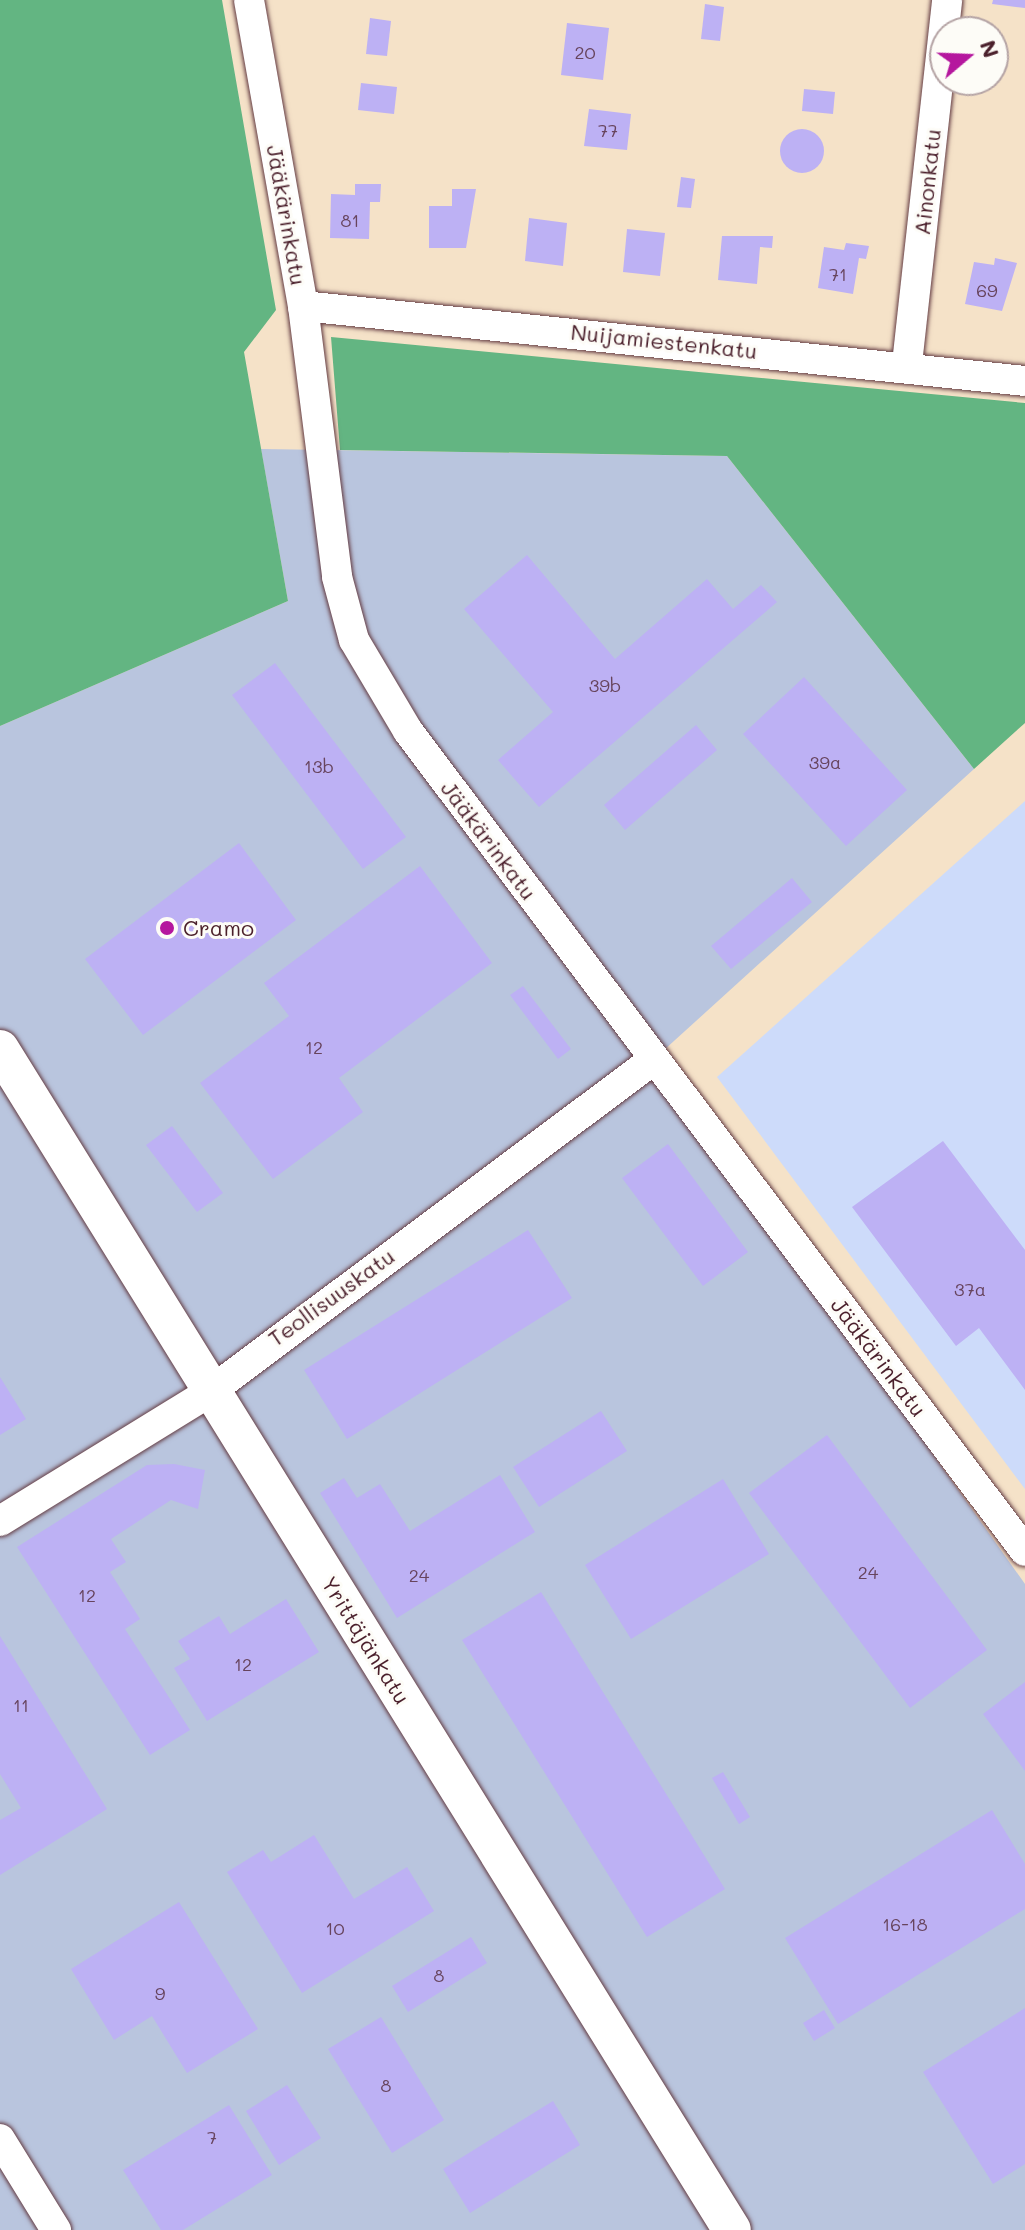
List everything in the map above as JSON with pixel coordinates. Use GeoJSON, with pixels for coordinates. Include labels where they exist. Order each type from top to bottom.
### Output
{"type":"FeatureCollection","features":[{"type":"Feature","properties":{"kind":"street","name":"Jääkärinkatu"},"geometry":{"type":"LineString","coordinates":[[249,0],[303,306],[337,577],[354,640],[408,731],[1025,1551]]}},
{"type":"Feature","properties":{"kind":"street","name":"Ainonkatu"},"geometry":{"type":"LineString","coordinates":[[907,364],[947,0]]}},
{"type":"Feature","properties":{"kind":"street","name":"Nuijamiestenkatu"},"geometry":{"type":"LineString","coordinates":[[303,306],[907,364],[1025,381]]}},
{"type":"Feature","properties":{"kind":"street","name":"Yrittäjänkatu"},"geometry":{"type":"LineString","coordinates":[[0,1049],[732,2230]]}},
{"type":"Feature","properties":{"kind":"street","name":"Teollisuuskatu"},"geometry":{"type":"LineString","coordinates":[[0,1521],[211,1391],[653,1060]]}},
{"type":"Feature","properties":{"kind":"street"},"geometry":{"type":"LineString","coordinates":[[0,2139],[56,2230]]}},
{"type":"Feature","properties":{"kind":"shaded area"},"geometry":{"type":"Polygon","coordinates":[[[261,449],[727,456],[974,769],[653,1060],[1025,1584],[1025,2230],[0,2230],[0,726],[288,601],[261,449]]]}},
{"type":"Feature","properties":{"kind":"shaded area"},"geometry":{"type":"Polygon","coordinates":[[[1025,801],[1025,1489],[717,1077],[1025,801]]]}},
{"type":"Feature","properties":{"kind":"green space"},"geometry":{"type":"Polygon","coordinates":[[[0,0],[222,0],[276,310],[244,352],[288,601],[0,726],[0,0]]]}},
{"type":"Feature","properties":{"kind":"green space"},"geometry":{"type":"Polygon","coordinates":[[[331,337],[1025,403],[1025,723],[974,769],[727,456],[340,450],[331,337]]]}},
{"type":"Feature","properties":{"kind":"building"},"geometry":{"type":"Polygon","coordinates":[[[993,0],[1025,0],[1025,8],[992,4],[993,0]]]}},
{"type":"Feature","properties":{"kind":"building"},"geometry":{"type":"Polygon","coordinates":[[[705,4],[724,7],[720,41],[701,39],[705,4]]]}},
{"type":"Feature","properties":{"kind":"building"},"geometry":{"type":"Polygon","coordinates":[[[370,18],[391,21],[387,56],[366,54],[370,18]]]}},
{"type":"Feature","properties":{"kind":"building"},"geometry":{"type":"Polygon","coordinates":[[[567,23],[609,28],[603,80],[561,75],[567,23]]]}},
{"type":"Feature","properties":{"kind":"building"},"geometry":{"type":"Polygon","coordinates":[[[361,83],[397,87],[394,114],[358,110],[361,83]]]}},
{"type":"Feature","properties":{"kind":"building"},"geometry":{"type":"Polygon","coordinates":[[[804,89],[835,92],[833,114],[802,111],[804,89]]]}},
{"type":"Feature","properties":{"kind":"building"},"geometry":{"type":"Polygon","coordinates":[[[589,109],[631,114],[627,150],[584,146],[589,109]]]}},
{"type":"Feature","properties":{"kind":"building"},"geometry":{"type":"Polygon","coordinates":[[[802,129],[817,136],[824,151],[817,166],[802,173],[787,166],[780,151],[787,136],[802,129]]]}},
{"type":"Feature","properties":{"kind":"building"},"geometry":{"type":"Polygon","coordinates":[[[681,177],[695,179],[691,208],[677,207],[681,177]]]}},
{"type":"Feature","properties":{"kind":"building"},"geometry":{"type":"Polygon","coordinates":[[[355,184],[381,184],[380,202],[370,202],[369,239],[330,238],[331,194],[355,195],[355,184]]]}},
{"type":"Feature","properties":{"kind":"building"},"geometry":{"type":"Polygon","coordinates":[[[452,189],[476,189],[466,248],[429,248],[429,206],[452,206],[452,189]]]}},
{"type":"Feature","properties":{"kind":"building"},"geometry":{"type":"Polygon","coordinates":[[[529,218],[567,223],[563,266],[525,261],[529,218]]]}},
{"type":"Feature","properties":{"kind":"building"},"geometry":{"type":"Polygon","coordinates":[[[627,229],[665,233],[660,276],[623,272],[627,229]]]}},
{"type":"Feature","properties":{"kind":"building"},"geometry":{"type":"Polygon","coordinates":[[[722,236],[773,236],[772,248],[760,247],[757,284],[718,280],[722,236]]]}},
{"type":"Feature","properties":{"kind":"building"},"geometry":{"type":"Polygon","coordinates":[[[846,243],[869,246],[866,259],[859,258],[853,294],[818,288],[824,247],[844,250],[846,243]]]}},
{"type":"Feature","properties":{"kind":"building"},"geometry":{"type":"Polygon","coordinates":[[[995,258],[1017,263],[1002,311],[965,304],[974,262],[994,265],[995,258]]]}},
{"type":"Feature","properties":{"kind":"building"},"geometry":{"type":"Polygon","coordinates":[[[527,555],[615,659],[707,579],[733,609],[761,585],[777,602],[539,807],[498,760],[553,712],[464,609],[527,555]]]}},
{"type":"Feature","properties":{"kind":"building"},"geometry":{"type":"Polygon","coordinates":[[[275,663],[406,837],[363,869],[232,695],[275,663]]]}},
{"type":"Feature","properties":{"kind":"building"},"geometry":{"type":"Polygon","coordinates":[[[804,677],[907,790],[846,846],[743,734],[804,677]]]}},
{"type":"Feature","properties":{"kind":"building"},"geometry":{"type":"Polygon","coordinates":[[[696,725],[717,750],[625,830],[604,805],[696,725]]]}},
{"type":"Feature","properties":{"kind":"building"},"geometry":{"type":"Polygon","coordinates":[[[239,843],[296,920],[143,1035],[85,959],[239,843]]]}},
{"type":"Feature","properties":{"kind":"building"},"geometry":{"type":"Polygon","coordinates":[[[420,866],[492,963],[339,1078],[363,1112],[273,1179],[200,1083],[289,1016],[264,983],[420,866]]]}},
{"type":"Feature","properties":{"kind":"building"},"geometry":{"type":"Polygon","coordinates":[[[792,878],[812,902],[731,969],[711,946],[792,878]]]}},
{"type":"Feature","properties":{"kind":"building"},"geometry":{"type":"Polygon","coordinates":[[[523,986],[571,1049],[558,1059],[510,995],[523,986]]]}},
{"type":"Feature","properties":{"kind":"building"},"geometry":{"type":"Polygon","coordinates":[[[172,1126],[223,1193],[197,1212],[146,1145],[172,1126]]]}},
{"type":"Feature","properties":{"kind":"building"},"geometry":{"type":"Polygon","coordinates":[[[943,1141],[1025,1250],[1025,1390],[979,1328],[956,1346],[852,1207],[943,1141]]]}},
{"type":"Feature","properties":{"kind":"building"},"geometry":{"type":"Polygon","coordinates":[[[668,1144],[748,1252],[703,1286],[622,1178],[668,1144]]]}},
{"type":"Feature","properties":{"kind":"building"},"geometry":{"type":"Polygon","coordinates":[[[528,1230],[572,1298],[347,1439],[304,1370],[528,1230]]]}},
{"type":"Feature","properties":{"kind":"building"},"geometry":{"type":"Polygon","coordinates":[[[0,1377],[26,1419],[0,1435],[0,1377]]]}},
{"type":"Feature","properties":{"kind":"building"},"geometry":{"type":"Polygon","coordinates":[[[601,1411],[627,1451],[539,1507],[513,1467],[601,1411]]]}},
{"type":"Feature","properties":{"kind":"building"},"geometry":{"type":"Polygon","coordinates":[[[827,1435],[987,1650],[910,1708],[749,1493],[827,1435]]]}},
{"type":"Feature","properties":{"kind":"building"},"geometry":{"type":"Polygon","coordinates":[[[174,1464],[205,1470],[198,1509],[171,1500],[111,1539],[126,1562],[110,1572],[140,1619],[125,1629],[190,1730],[150,1755],[17,1547],[147,1465],[174,1464]]]}},
{"type":"Feature","properties":{"kind":"building"},"geometry":{"type":"Polygon","coordinates":[[[500,1475],[535,1532],[397,1618],[320,1493],[344,1478],[357,1498],[380,1484],[410,1531],[500,1475]]]}},
{"type":"Feature","properties":{"kind":"building"},"geometry":{"type":"Polygon","coordinates":[[[723,1479],[769,1554],[631,1639],[585,1565],[723,1479]]]}},
{"type":"Feature","properties":{"kind":"building"},"geometry":{"type":"Polygon","coordinates":[[[541,1592],[725,1889],[647,1937],[462,1640],[541,1592]]]}},
{"type":"Feature","properties":{"kind":"building"},"geometry":{"type":"Polygon","coordinates":[[[286,1599],[319,1652],[207,1721],[174,1668],[190,1659],[178,1641],[219,1616],[230,1634],[286,1599]]]}},
{"type":"Feature","properties":{"kind":"building"},"geometry":{"type":"Polygon","coordinates":[[[0,1636],[107,1809],[0,1875],[0,1820],[21,1808],[0,1774],[0,1636]]]}},
{"type":"Feature","properties":{"kind":"building"},"geometry":{"type":"Polygon","coordinates":[[[1025,1682],[1025,1771],[983,1714],[1025,1682]]]}},
{"type":"Feature","properties":{"kind":"building"},"geometry":{"type":"Polygon","coordinates":[[[723,1772],[750,1817],[739,1824],[712,1778],[723,1772]]]}},
{"type":"Feature","properties":{"kind":"building"},"geometry":{"type":"Polygon","coordinates":[[[992,1810],[1025,1864],[1025,1909],[838,2024],[785,1938],[992,1810]]]}},
{"type":"Feature","properties":{"kind":"building"},"geometry":{"type":"Polygon","coordinates":[[[314,1835],[354,1899],[407,1867],[434,1911],[302,1993],[227,1872],[263,1850],[271,1862],[314,1835]]]}},
{"type":"Feature","properties":{"kind":"building"},"geometry":{"type":"Polygon","coordinates":[[[179,1902],[258,2029],[187,2073],[152,2016],[114,2040],[71,1969],[179,1902]]]}},
{"type":"Feature","properties":{"kind":"building"},"geometry":{"type":"Polygon","coordinates":[[[471,1937],[487,1963],[408,2012],[392,1986],[471,1937]]]}},
{"type":"Feature","properties":{"kind":"building"},"geometry":{"type":"Polygon","coordinates":[[[1025,2008],[1025,2164],[993,2184],[923,2072],[1025,2008]]]}},
{"type":"Feature","properties":{"kind":"building"},"geometry":{"type":"Polygon","coordinates":[[[824,2010],[835,2028],[814,2041],[803,2023],[824,2010]]]}},
{"type":"Feature","properties":{"kind":"building"},"geometry":{"type":"Polygon","coordinates":[[[381,2017],[444,2120],[392,2153],[328,2049],[381,2017]]]}},
{"type":"Feature","properties":{"kind":"building"},"geometry":{"type":"Polygon","coordinates":[[[287,2085],[321,2138],[279,2165],[246,2111],[287,2085]]]}},
{"type":"Feature","properties":{"kind":"building"},"geometry":{"type":"Polygon","coordinates":[[[553,2101],[580,2145],[470,2213],[443,2169],[553,2101]]]}},
{"type":"Feature","properties":{"kind":"building"},"geometry":{"type":"Polygon","coordinates":[[[229,2105],[272,2175],[183,2230],[161,2230],[123,2170],[229,2105]]]}},
{"type":"Feature","properties":{"kind":"place","name":"Cramo"},"geometry":{"type":"Point","coordinates":[167,928]}}]}
